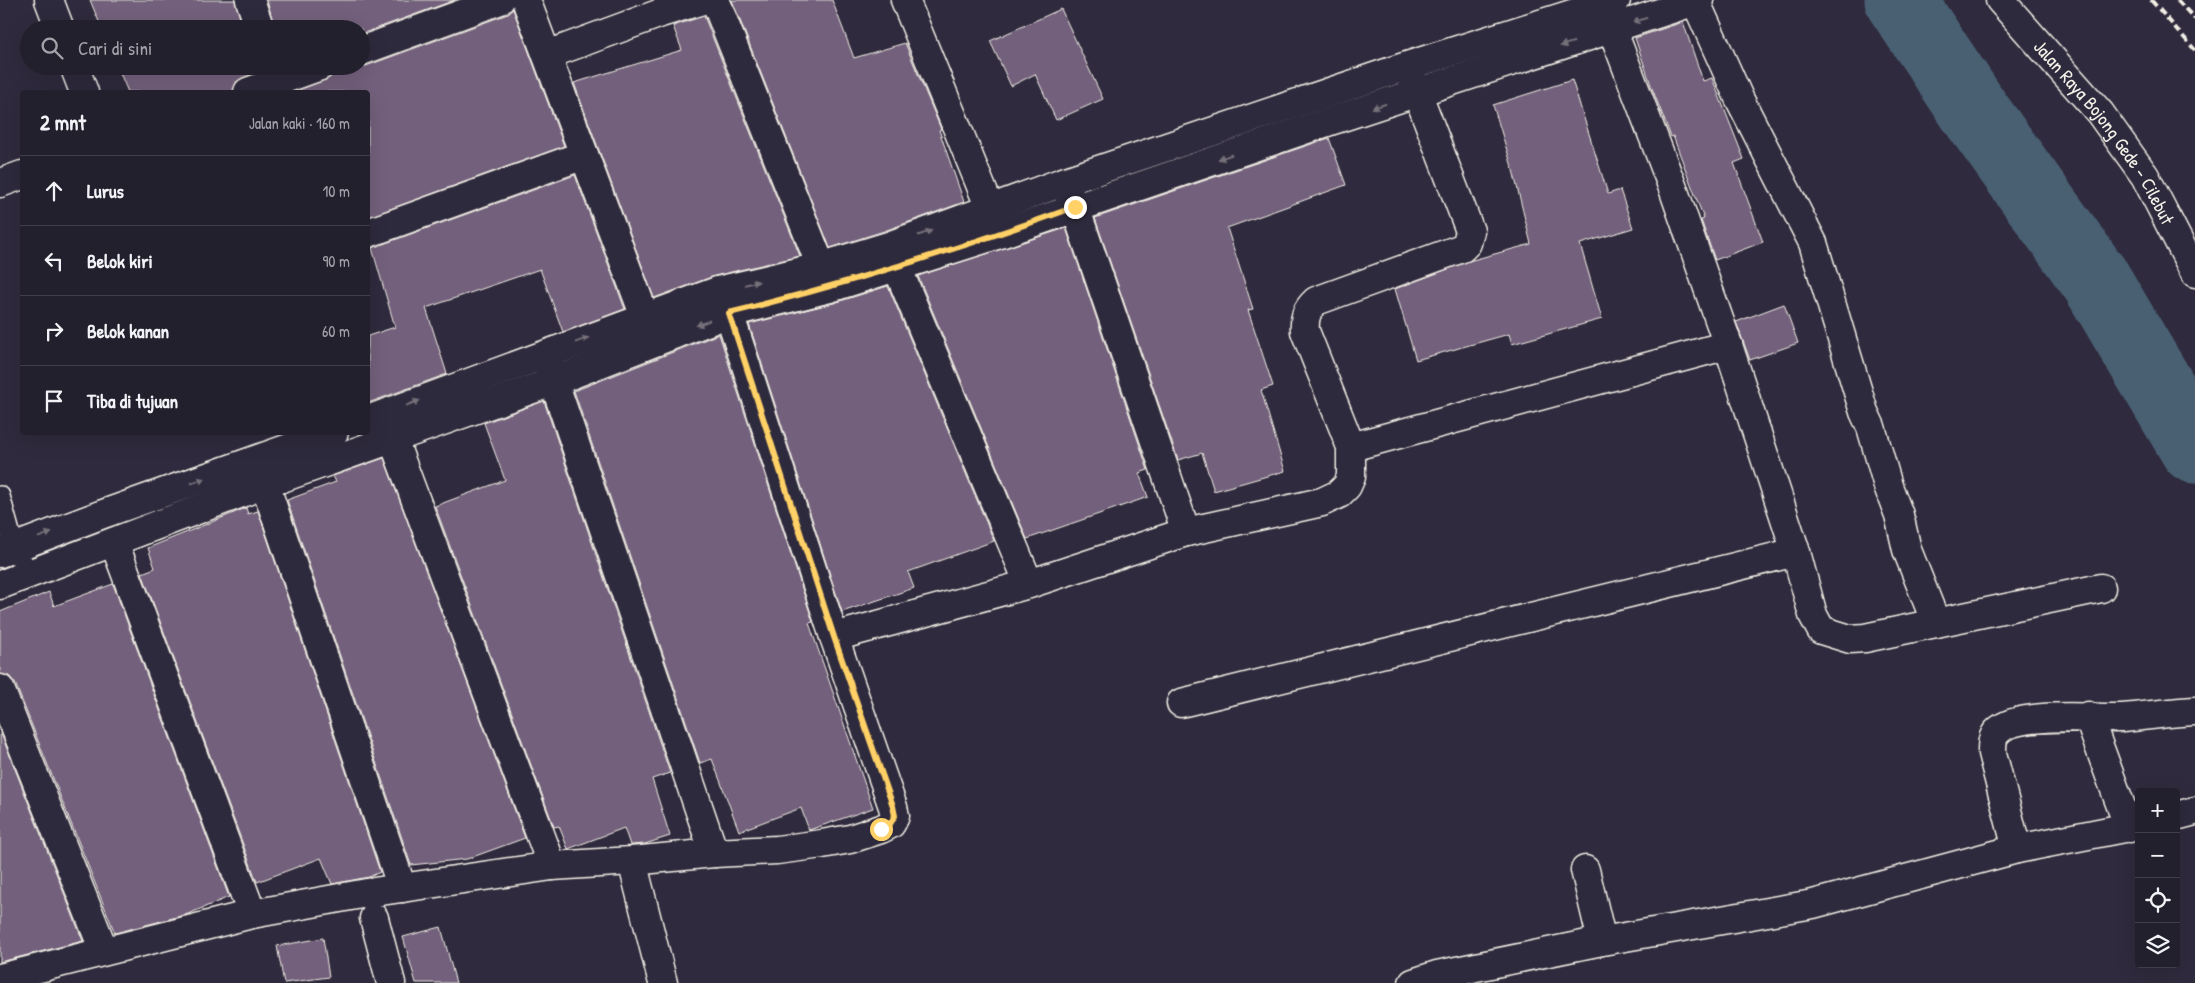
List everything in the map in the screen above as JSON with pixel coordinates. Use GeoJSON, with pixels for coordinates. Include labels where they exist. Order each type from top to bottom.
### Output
{"type":"FeatureCollection","features":[{"type":"Feature","properties":{"kind":"street"},"geometry":{"type":"LineString","coordinates":[[49,0],[57,20]]}},
{"type":"Feature","properties":{"kind":"street"},"geometry":{"type":"LineString","coordinates":[[250,0],[257,20]]}},
{"type":"Feature","properties":{"kind":"street"},"geometry":{"type":"LineString","coordinates":[[370,46],[443,10],[500,0]]}},
{"type":"Feature","properties":{"kind":"street"},"geometry":{"type":"LineString","coordinates":[[526,0],[650,329]]}},
{"type":"Feature","properties":{"kind":"street"},"geometry":{"type":"LineString","coordinates":[[547,55],[659,6],[703,0]]}},
{"type":"Feature","properties":{"kind":"street"},"geometry":{"type":"LineString","coordinates":[[715,0],[825,278]]}},
{"type":"Feature","properties":{"kind":"street"},"geometry":{"type":"LineString","coordinates":[[905,0],[995,222]]}},
{"type":"Feature","properties":{"kind":"street","name":"Jalan Raya Bojong Gede - Cilebut"},"geometry":{"type":"LineString","coordinates":[[2000,0],[2100,112],[2145,176],[2195,273]]}},
{"type":"Feature","properties":{"kind":"street"},"geometry":{"type":"LineString","coordinates":[[995,222],[1063,182],[1407,66],[1611,11],[1697,1],[1739,98],[1813,243],[1864,412],[1871,427],[1885,479],[1899,515],[1907,550],[1936,623]]}},
{"type":"Feature","properties":{"kind":"street"},"geometry":{"type":"LineString","coordinates":[[552,866],[393,440],[376,417],[544,354],[650,329],[723,302],[825,278],[995,222],[1075,207],[1418,94],[1611,11]]}},
{"type":"Feature","properties":{"kind":"street"},"geometry":{"type":"LineString","coordinates":[[1611,11],[1728,345],[1796,552],[1813,615],[1821,630],[1850,639],[1865,638],[2101,588]]}},
{"type":"Feature","properties":{"kind":"street"},"geometry":{"type":"LineString","coordinates":[[834,637],[1028,584],[1186,532],[1322,502],[1340,494],[1347,486],[1351,477],[1351,447],[1305,331],[1304,318],[1308,308],[1316,301],[1462,248],[1469,239],[1470,232],[1407,66]]}},
{"type":"Feature","properties":{"kind":"street"},"geometry":{"type":"LineString","coordinates":[[77,75],[83,90]]}},
{"type":"Feature","properties":{"kind":"street"},"geometry":{"type":"LineString","coordinates":[[251,90],[275,75]]}},
{"type":"Feature","properties":{"kind":"street"},"geometry":{"type":"LineString","coordinates":[[370,232],[584,155]]}},
{"type":"Feature","properties":{"kind":"street"},"geometry":{"type":"LineString","coordinates":[[0,183],[20,176]]}},
{"type":"Feature","properties":{"kind":"street"},"geometry":{"type":"LineString","coordinates":[[1063,182],[1075,207],[1186,532]]}},
{"type":"Feature","properties":{"kind":"street"},"geometry":{"type":"LineString","coordinates":[[893,255],[1028,584]]}},
{"type":"Feature","properties":{"kind":"street"},"geometry":{"type":"LineString","coordinates":[[0,978],[252,914],[402,888],[552,866],[632,861],[714,852],[778,850],[850,839],[881,829],[890,824],[895,816],[723,302]]}},
{"type":"Feature","properties":{"kind":"street"},"geometry":{"type":"LineString","coordinates":[[7,550],[331,440],[393,440],[555,381],[650,329]]}},
{"type":"Feature","properties":{"kind":"street"},"geometry":{"type":"LineString","coordinates":[[1351,447],[1728,345]]}},
{"type":"Feature","properties":{"kind":"street"},"geometry":{"type":"LineString","coordinates":[[544,354],[555,381],[714,852]]}},
{"type":"Feature","properties":{"kind":"street"},"geometry":{"type":"LineString","coordinates":[[0,585],[29,572],[114,542],[265,484],[331,440]]}},
{"type":"Feature","properties":{"kind":"street"},"geometry":{"type":"LineString","coordinates":[[265,484],[402,888]]}},
{"type":"Feature","properties":{"kind":"street"},"geometry":{"type":"LineString","coordinates":[[114,542],[252,914]]}},
{"type":"Feature","properties":{"kind":"street"},"geometry":{"type":"LineString","coordinates":[[1181,703],[1796,552]]}},
{"type":"Feature","properties":{"kind":"street"},"geometry":{"type":"LineString","coordinates":[[0,689],[104,951]]}},
{"type":"Feature","properties":{"kind":"street"},"geometry":{"type":"LineString","coordinates":[[2017,849],[1992,753],[1993,740],[1997,731],[2022,722],[2046,718],[2088,716],[2120,718],[2195,711]]}},
{"type":"Feature","properties":{"kind":"street"},"geometry":{"type":"LineString","coordinates":[[1413,983],[1437,975],[1602,941],[1813,904],[2017,849],[2134,826],[2088,716]]}},
{"type":"Feature","properties":{"kind":"street"},"geometry":{"type":"LineString","coordinates":[[2180,815],[2195,811]]}},
{"type":"Feature","properties":{"kind":"street"},"geometry":{"type":"LineString","coordinates":[[632,861],[663,983]]}},
{"type":"Feature","properties":{"kind":"street"},"geometry":{"type":"LineString","coordinates":[[1585,870],[1602,941]]}},
{"type":"Feature","properties":{"kind":"street"},"geometry":{"type":"LineString","coordinates":[[374,918],[390,983]]}},
{"type":"Feature","properties":{"kind":"lane"},"geometry":{"type":"LineString","coordinates":[[0,496],[7,550],[29,572]]}},
{"type":"Feature","properties":{"kind":"building"},"geometry":{"type":"Polygon","coordinates":[[[90,0],[235,0],[241,20],[98,20],[90,0]]]}},
{"type":"Feature","properties":{"kind":"building"},"geometry":{"type":"Polygon","coordinates":[[[267,0],[455,0],[370,31],[370,20],[273,20],[267,0]]]}},
{"type":"Feature","properties":{"kind":"building"},"geometry":{"type":"Polygon","coordinates":[[[732,0],[832,0],[854,58],[905,43],[941,129],[939,130],[964,202],[830,248],[732,0]]]}},
{"type":"Feature","properties":{"kind":"building"},"geometry":{"type":"Polygon","coordinates":[[[513,9],[564,146],[370,216],[370,90],[298,90],[326,80],[332,75],[370,75],[370,65],[505,15],[513,9]]]}},
{"type":"Feature","properties":{"kind":"building"},"geometry":{"type":"Polygon","coordinates":[[[1061,9],[1103,99],[1056,120],[1035,74],[1011,86],[990,41],[1061,9]]]}},
{"type":"Feature","properties":{"kind":"building"},"geometry":{"type":"Polygon","coordinates":[[[704,16],[800,256],[714,276],[654,298],[574,83],[682,50],[673,26],[704,16]]]}},
{"type":"Feature","properties":{"kind":"building"},"geometry":{"type":"Polygon","coordinates":[[[1683,22],[1703,81],[1712,78],[1744,159],[1734,163],[1763,242],[1715,260],[1701,220],[1704,219],[1673,136],[1671,137],[1652,88],[1635,38],[1683,22]]]}},
{"type":"Feature","properties":{"kind":"building"},"geometry":{"type":"Polygon","coordinates":[[[121,75],[250,75],[236,82],[234,90],[127,90],[121,75]]]}},
{"type":"Feature","properties":{"kind":"building"},"geometry":{"type":"Polygon","coordinates":[[[1572,80],[1608,194],[1620,190],[1633,228],[1580,244],[1602,319],[1512,344],[1509,334],[1416,360],[1395,289],[1469,261],[1531,244],[1513,170],[1493,105],[1572,80]]]}},
{"type":"Feature","properties":{"kind":"building"},"geometry":{"type":"Polygon","coordinates":[[[1329,138],[1346,185],[1227,228],[1253,309],[1248,310],[1273,386],[1261,390],[1285,471],[1214,491],[1202,453],[1178,460],[1095,218],[1329,138]]]}},
{"type":"Feature","properties":{"kind":"building"},"geometry":{"type":"Polygon","coordinates":[[[575,175],[625,309],[563,332],[540,269],[426,308],[447,374],[370,402],[370,335],[395,327],[372,248],[575,175]]]}},
{"type":"Feature","properties":{"kind":"building"},"geometry":{"type":"Polygon","coordinates":[[[1066,228],[1148,470],[1139,473],[1148,497],[1027,539],[918,276],[1066,228]]]}},
{"type":"Feature","properties":{"kind":"building"},"geometry":{"type":"Polygon","coordinates":[[[888,286],[994,541],[908,572],[914,588],[842,612],[749,324],[834,303],[888,286]]]}},
{"type":"Feature","properties":{"kind":"building"},"geometry":{"type":"Polygon","coordinates":[[[1784,304],[1798,343],[1750,360],[1736,322],[1784,304]]]}},
{"type":"Feature","properties":{"kind":"building"},"geometry":{"type":"Polygon","coordinates":[[[719,334],[813,622],[809,623],[873,808],[809,830],[801,808],[739,831],[712,759],[700,763],[574,391],[719,334]]]}},
{"type":"Feature","properties":{"kind":"building"},"geometry":{"type":"Polygon","coordinates":[[[544,401],[670,773],[652,779],[670,836],[645,844],[630,845],[624,828],[568,849],[559,826],[554,827],[435,506],[505,480],[484,423],[544,401]]]}},
{"type":"Feature","properties":{"kind":"building"},"geometry":{"type":"Polygon","coordinates":[[[384,458],[525,838],[467,859],[411,865],[287,500],[336,482],[333,476],[384,458]]]}},
{"type":"Feature","properties":{"kind":"building"},"geometry":{"type":"Polygon","coordinates":[[[246,508],[248,514],[258,511],[380,872],[369,877],[332,884],[321,858],[257,882],[142,573],[155,568],[148,548],[246,508]]]}},
{"type":"Feature","properties":{"kind":"building"},"geometry":{"type":"Polygon","coordinates":[[[113,584],[229,897],[188,914],[115,933],[15,683],[9,676],[0,674],[0,612],[49,592],[54,606],[113,584]]]}},
{"type":"Feature","properties":{"kind":"building"},"geometry":{"type":"Polygon","coordinates":[[[0,731],[83,941],[0,962],[0,731]]]}},
{"type":"Feature","properties":{"kind":"building"},"geometry":{"type":"Polygon","coordinates":[[[441,927],[456,983],[416,983],[403,937],[441,927]]]}},
{"type":"Feature","properties":{"kind":"building"},"geometry":{"type":"Polygon","coordinates":[[[323,938],[329,977],[284,983],[277,946],[323,938]]]}},
{"type":"Feature","properties":{"kind":"waterway"},"geometry":{"type":"LineString","coordinates":[[1900,0],[1977,115],[2097,282],[2195,448]]}},
{"type":"Feature","properties":{"kind":"railway"},"geometry":{"type":"LineString","coordinates":[[2151,0],[2195,50]]}},
{"type":"Feature","properties":{"kind":"railway"},"geometry":{"type":"LineString","coordinates":[[2177,0],[2195,19]]}},
{"type":"Feature","properties":{"kind":"route"},"geometry":{"type":"LineString","coordinates":[[881,829],[890,824],[895,816],[893,806],[834,637],[729,313],[830,288],[1000,234],[1075,207]]}}]}
